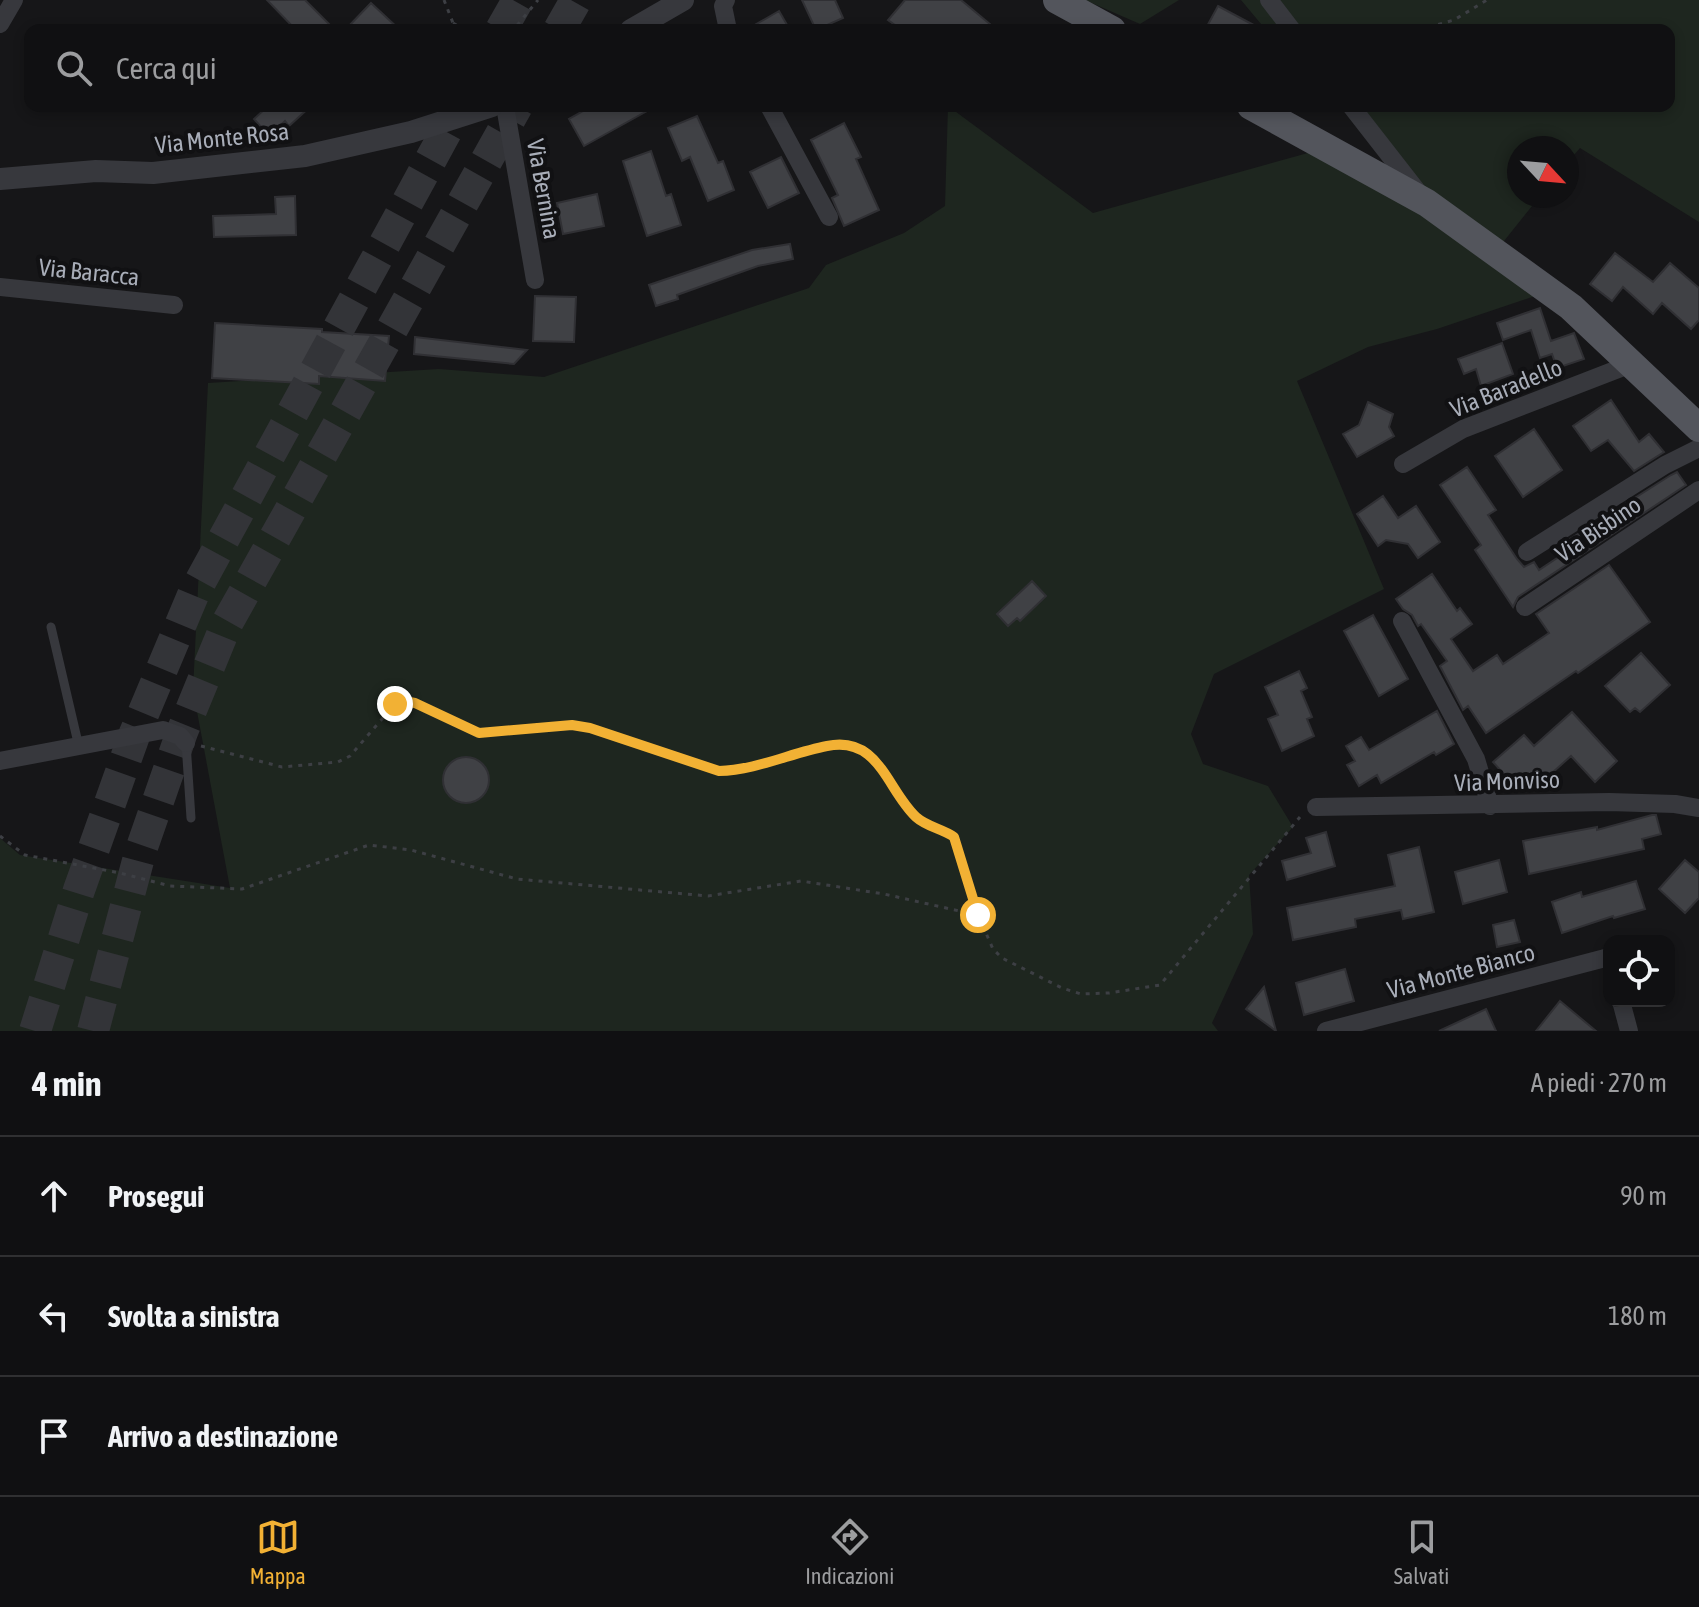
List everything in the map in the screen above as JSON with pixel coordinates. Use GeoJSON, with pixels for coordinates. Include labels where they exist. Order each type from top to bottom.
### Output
{"type":"FeatureCollection","features":[{"type":"Feature","properties":{"kind":"main road"},"geometry":{"type":"LineString","coordinates":[[1057,0],[1101,24]]}},
{"type":"Feature","properties":{"kind":"main road"},"geometry":{"type":"LineString","coordinates":[[1262,112],[1427,203],[1571,307],[1699,428]]}},
{"type":"Feature","properties":{"kind":"street"},"geometry":{"type":"LineString","coordinates":[[0,24],[14,0]]}},
{"type":"Feature","properties":{"kind":"street"},"geometry":{"type":"LineString","coordinates":[[641,24],[683,0]]}},
{"type":"Feature","properties":{"kind":"street"},"geometry":{"type":"LineString","coordinates":[[726,0],[723,6],[727,24]]}},
{"type":"Feature","properties":{"kind":"street"},"geometry":{"type":"LineString","coordinates":[[1269,0],[1287,24]]}},
{"type":"Feature","properties":{"kind":"street","name":"Via Monte Rosa"},"geometry":{"type":"LineString","coordinates":[[0,179],[96,171],[153,173],[305,156],[411,132],[473,112]]}},
{"type":"Feature","properties":{"kind":"street","name":"Via Bernina"},"geometry":{"type":"LineString","coordinates":[[506,112],[535,280]]}},
{"type":"Feature","properties":{"kind":"street"},"geometry":{"type":"LineString","coordinates":[[772,112],[829,217]]}},
{"type":"Feature","properties":{"kind":"street"},"geometry":{"type":"LineString","coordinates":[[1356,112],[1427,203]]}},
{"type":"Feature","properties":{"kind":"street","name":"Via Baracca"},"geometry":{"type":"LineString","coordinates":[[0,287],[174,305]]}},
{"type":"Feature","properties":{"kind":"street","name":"Via Baradello"},"geometry":{"type":"LineString","coordinates":[[1403,464],[1463,429],[1631,364]]}},
{"type":"Feature","properties":{"kind":"street"},"geometry":{"type":"LineString","coordinates":[[1527,552],[1665,465],[1699,448]]}},
{"type":"Feature","properties":{"kind":"street","name":"Via Bisbino"},"geometry":{"type":"LineString","coordinates":[[1525,607],[1699,490]]}},
{"type":"Feature","properties":{"kind":"street"},"geometry":{"type":"LineString","coordinates":[[1402,621],[1476,759],[1490,806]]}},
{"type":"Feature","properties":{"kind":"street"},"geometry":{"type":"LineString","coordinates":[[0,761],[163,730],[180,736],[186,743]]}},
{"type":"Feature","properties":{"kind":"street","name":"Via Monviso"},"geometry":{"type":"LineString","coordinates":[[1316,807],[1609,802],[1699,808]]}},
{"type":"Feature","properties":{"kind":"street","name":"Via Monte Bianco"},"geometry":{"type":"LineString","coordinates":[[1326,1031],[1603,959]]}},
{"type":"Feature","properties":{"kind":"street"},"geometry":{"type":"LineString","coordinates":[[1623,1007],[1629,1031]]}},
{"type":"Feature","properties":{"kind":"lane"},"geometry":{"type":"LineString","coordinates":[[51,627],[79,747]]}},
{"type":"Feature","properties":{"kind":"lane"},"geometry":{"type":"LineString","coordinates":[[186,743],[191,818]]}},
{"type":"Feature","properties":{"kind":"path"},"geometry":{"type":"LineString","coordinates":[[444,0],[453,23]]}},
{"type":"Feature","properties":{"kind":"path"},"geometry":{"type":"LineString","coordinates":[[518,24],[538,0]]}},
{"type":"Feature","properties":{"kind":"path"},"geometry":{"type":"LineString","coordinates":[[1440,24],[1454,20],[1487,0]]}},
{"type":"Feature","properties":{"kind":"path"},"geometry":{"type":"LineString","coordinates":[[186,743],[282,767],[338,762],[350,756],[395,704],[404,701],[479,733],[572,725],[590,728],[719,771],[736,771],[828,745],[848,743],[878,763],[916,817],[954,837],[978,915],[993,949],[1002,958],[1062,988],[1081,994],[1160,985],[1301,815],[1316,807]]}},
{"type":"Feature","properties":{"kind":"path"},"geometry":{"type":"LineString","coordinates":[[0,836],[25,855],[170,886],[242,889],[369,845],[411,850],[517,879],[708,896],[801,881],[884,894],[978,915]]}},
{"type":"Feature","properties":{"kind":"shaded area"},"geometry":{"type":"Polygon","coordinates":[[[1085,0],[1179,0],[1140,24],[1085,0]]]}},
{"type":"Feature","properties":{"kind":"shaded area"},"geometry":{"type":"Polygon","coordinates":[[[1241,0],[1699,0],[1699,222],[1579,149],[1579,136],[1507,136],[1507,208],[1530,208],[1500,246],[1541,294],[1437,329],[1368,347],[1297,381],[1384,589],[1214,674],[1191,734],[1203,764],[1268,786],[1293,827],[1249,875],[1253,934],[1212,1023],[1218,1031],[0,1031],[0,838],[20,855],[230,888],[193,690],[208,383],[439,369],[544,377],[809,288],[826,265],[904,233],[945,206],[948,112],[956,112],[1093,213],[1326,148],[1425,202],[1355,112],[1675,112],[1675,24],[1261,24],[1241,0]]]}},
{"type":"Feature","properties":{"kind":"building"},"geometry":{"type":"Polygon","coordinates":[[[267,0],[305,0],[329,24],[290,24],[267,0]]]}},
{"type":"Feature","properties":{"kind":"building"},"geometry":{"type":"Polygon","coordinates":[[[802,0],[835,0],[843,18],[830,24],[813,24],[802,0]]]}},
{"type":"Feature","properties":{"kind":"building"},"geometry":{"type":"Polygon","coordinates":[[[905,0],[961,0],[990,24],[894,24],[888,20],[905,0]]]}},
{"type":"Feature","properties":{"kind":"building"},"geometry":{"type":"Polygon","coordinates":[[[371,3],[394,24],[351,24],[371,3]]]}},
{"type":"Feature","properties":{"kind":"building"},"geometry":{"type":"Polygon","coordinates":[[[1218,6],[1252,24],[1208,24],[1218,6]]]}},
{"type":"Feature","properties":{"kind":"building"},"geometry":{"type":"Polygon","coordinates":[[[779,11],[787,24],[756,24],[779,11]]]}},
{"type":"Feature","properties":{"kind":"building"},"geometry":{"type":"Polygon","coordinates":[[[262,112],[304,112],[289,126],[285,121],[269,136],[254,119],[262,112]]]}},
{"type":"Feature","properties":{"kind":"building"},"geometry":{"type":"Polygon","coordinates":[[[581,112],[645,112],[584,146],[569,119],[581,112]]]}},
{"type":"Feature","properties":{"kind":"building"},"geometry":{"type":"Polygon","coordinates":[[[697,116],[718,163],[723,161],[734,190],[708,201],[690,157],[682,161],[668,128],[697,116]]]}},
{"type":"Feature","properties":{"kind":"building"},"geometry":{"type":"Polygon","coordinates":[[[844,123],[861,157],[856,159],[879,210],[844,226],[832,198],[838,195],[811,140],[844,123]]]}},
{"type":"Feature","properties":{"kind":"building"},"geometry":{"type":"Polygon","coordinates":[[[651,151],[666,196],[671,194],[681,225],[647,236],[623,161],[651,151]]]}},
{"type":"Feature","properties":{"kind":"building"},"geometry":{"type":"Polygon","coordinates":[[[781,157],[799,193],[768,208],[750,172],[781,157]]]}},
{"type":"Feature","properties":{"kind":"building"},"geometry":{"type":"Polygon","coordinates":[[[597,194],[604,226],[563,234],[557,203],[597,194]]]}},
{"type":"Feature","properties":{"kind":"building"},"geometry":{"type":"Polygon","coordinates":[[[295,196],[296,235],[214,237],[213,216],[276,214],[275,197],[295,196]]]}},
{"type":"Feature","properties":{"kind":"building"},"geometry":{"type":"Polygon","coordinates":[[[790,244],[793,259],[758,266],[677,295],[678,299],[656,306],[649,285],[752,250],[790,244]]]}},
{"type":"Feature","properties":{"kind":"building"},"geometry":{"type":"Polygon","coordinates":[[[1615,253],[1653,282],[1670,263],[1699,288],[1699,320],[1691,329],[1662,303],[1653,314],[1623,287],[1612,301],[1590,284],[1615,253]]]}},
{"type":"Feature","properties":{"kind":"building"},"geometry":{"type":"Polygon","coordinates":[[[535,296],[576,297],[574,342],[533,341],[535,296]]]}},
{"type":"Feature","properties":{"kind":"building"},"geometry":{"type":"Polygon","coordinates":[[[1540,308],[1551,341],[1574,333],[1584,359],[1557,368],[1552,354],[1540,358],[1531,330],[1503,340],[1497,323],[1540,308]]]}},
{"type":"Feature","properties":{"kind":"building"},"geometry":{"type":"Polygon","coordinates":[[[215,323],[389,336],[385,381],[319,376],[319,384],[212,378],[215,323]]]}},
{"type":"Feature","properties":{"kind":"building"},"geometry":{"type":"Polygon","coordinates":[[[415,337],[527,350],[514,364],[414,354],[415,337]]]}},
{"type":"Feature","properties":{"kind":"building"},"geometry":{"type":"Polygon","coordinates":[[[1502,343],[1513,374],[1481,386],[1476,369],[1464,374],[1458,359],[1502,343]]]}},
{"type":"Feature","properties":{"kind":"building"},"geometry":{"type":"Polygon","coordinates":[[[1611,400],[1639,442],[1649,434],[1664,452],[1634,471],[1608,440],[1591,451],[1573,426],[1611,400]]]}},
{"type":"Feature","properties":{"kind":"building"},"geometry":{"type":"Polygon","coordinates":[[[1368,402],[1393,414],[1389,427],[1394,436],[1357,457],[1343,434],[1359,425],[1368,402]]]}},
{"type":"Feature","properties":{"kind":"building"},"geometry":{"type":"Polygon","coordinates":[[[1534,429],[1562,470],[1523,497],[1495,456],[1534,429]]]}},
{"type":"Feature","properties":{"kind":"building"},"geometry":{"type":"Polygon","coordinates":[[[1467,467],[1496,510],[1488,515],[1517,559],[1524,567],[1534,562],[1539,570],[1575,546],[1570,539],[1671,475],[1677,472],[1686,485],[1518,597],[1513,607],[1475,550],[1481,545],[1440,485],[1467,467]]]}},
{"type":"Feature","properties":{"kind":"building"},"geometry":{"type":"Polygon","coordinates":[[[1383,496],[1398,518],[1416,506],[1440,542],[1418,558],[1408,544],[1386,540],[1378,546],[1357,514],[1383,496]]]}},
{"type":"Feature","properties":{"kind":"building"},"geometry":{"type":"Polygon","coordinates":[[[1609,565],[1650,622],[1486,733],[1468,706],[1463,710],[1440,666],[1447,661],[1421,624],[1418,626],[1396,599],[1432,574],[1457,611],[1460,608],[1472,624],[1451,639],[1473,671],[1497,655],[1503,664],[1549,633],[1536,614],[1609,565]]]}},
{"type":"Feature","properties":{"kind":"building"},"geometry":{"type":"Polygon","coordinates":[[[1032,581],[1046,596],[1020,621],[1017,618],[1008,626],[997,614],[1032,581]]]}},
{"type":"Feature","properties":{"kind":"building"},"geometry":{"type":"Polygon","coordinates":[[[1373,615],[1408,679],[1379,696],[1344,631],[1373,615]]]}},
{"type":"Feature","properties":{"kind":"building"},"geometry":{"type":"Polygon","coordinates":[[[1641,653],[1670,685],[1640,712],[1635,708],[1630,712],[1605,686],[1641,653]]]}},
{"type":"Feature","properties":{"kind":"building"},"geometry":{"type":"Polygon","coordinates":[[[1299,671],[1307,688],[1301,691],[1312,717],[1307,719],[1314,736],[1282,751],[1268,719],[1278,715],[1265,687],[1299,671]]]}},
{"type":"Feature","properties":{"kind":"building"},"geometry":{"type":"Polygon","coordinates":[[[1437,711],[1454,744],[1381,783],[1377,775],[1359,786],[1347,765],[1355,761],[1346,746],[1361,737],[1369,750],[1437,711]]]}},
{"type":"Feature","properties":{"kind":"building"},"geometry":{"type":"Polygon","coordinates":[[[1572,712],[1617,761],[1595,782],[1571,756],[1543,781],[1538,775],[1519,791],[1493,762],[1524,735],[1534,746],[1572,712]]]}},
{"type":"Feature","properties":{"kind":"building"},"geometry":{"type":"Polygon","coordinates":[[[466,757],[482,764],[489,780],[482,796],[466,803],[450,796],[443,780],[450,764],[466,757]]]}},
{"type":"Feature","properties":{"kind":"building"},"geometry":{"type":"Polygon","coordinates":[[[1656,815],[1661,834],[1642,839],[1644,849],[1529,874],[1523,841],[1597,827],[1597,830],[1656,815]]]}},
{"type":"Feature","properties":{"kind":"building"},"geometry":{"type":"Polygon","coordinates":[[[1326,832],[1335,866],[1287,880],[1282,861],[1311,853],[1306,838],[1326,832]]]}},
{"type":"Feature","properties":{"kind":"building"},"geometry":{"type":"Polygon","coordinates":[[[1419,847],[1434,912],[1403,919],[1401,910],[1355,919],[1356,927],[1293,940],[1287,908],[1395,886],[1388,855],[1419,847]]]}},
{"type":"Feature","properties":{"kind":"building"},"geometry":{"type":"Polygon","coordinates":[[[1499,860],[1507,892],[1463,904],[1455,872],[1499,860]]]}},
{"type":"Feature","properties":{"kind":"building"},"geometry":{"type":"Polygon","coordinates":[[[1685,860],[1699,872],[1699,898],[1685,913],[1659,889],[1685,860]]]}},
{"type":"Feature","properties":{"kind":"building"},"geometry":{"type":"Polygon","coordinates":[[[1636,881],[1645,909],[1562,933],[1552,902],[1581,892],[1582,897],[1636,881]]]}},
{"type":"Feature","properties":{"kind":"building"},"geometry":{"type":"Polygon","coordinates":[[[1514,920],[1520,942],[1497,947],[1493,925],[1514,920]]]}},
{"type":"Feature","properties":{"kind":"building"},"geometry":{"type":"Polygon","coordinates":[[[1345,969],[1354,1001],[1304,1015],[1296,983],[1345,969]]]}},
{"type":"Feature","properties":{"kind":"building"},"geometry":{"type":"Polygon","coordinates":[[[1264,987],[1276,1031],[1246,1009],[1264,987]]]}},
{"type":"Feature","properties":{"kind":"building"},"geometry":{"type":"Polygon","coordinates":[[[1560,1001],[1596,1031],[1536,1031],[1560,1001]]]}},
{"type":"Feature","properties":{"kind":"building"},"geometry":{"type":"Polygon","coordinates":[[[1486,1009],[1496,1031],[1439,1031],[1486,1009]]]}},
{"type":"Feature","properties":{"kind":"tunnel"},"geometry":{"type":"LineString","coordinates":[[504,24],[518,0]]}},
{"type":"Feature","properties":{"kind":"tunnel"},"geometry":{"type":"LineString","coordinates":[[562,24],[576,0]]}},
{"type":"Feature","properties":{"kind":"tunnel"},"geometry":{"type":"LineString","coordinates":[[35,1031],[79,890],[135,733],[193,595],[457,112]]}},
{"type":"Feature","properties":{"kind":"tunnel"},"geometry":{"type":"LineString","coordinates":[[93,1031],[140,853],[182,732],[226,625],[514,112]]}},
{"type":"Feature","properties":{"kind":"route"},"geometry":{"type":"LineString","coordinates":[[395,704],[404,701],[415,703],[479,733],[572,725],[590,728],[719,771],[736,771],[828,745],[848,743],[878,763],[916,817],[954,837],[978,915]]}}]}
